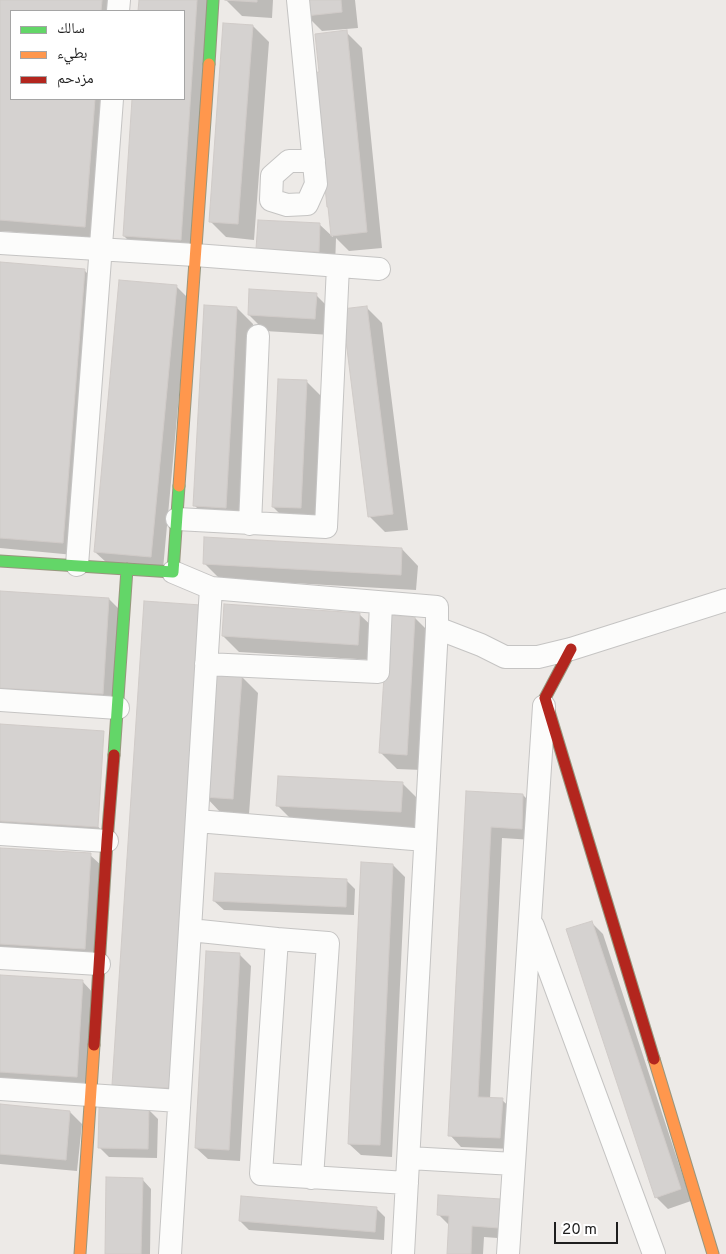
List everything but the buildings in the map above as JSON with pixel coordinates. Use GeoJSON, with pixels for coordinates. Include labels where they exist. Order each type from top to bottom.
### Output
{"type":"FeatureCollection","features":[{"type":"Feature","properties":{"kind":"street"},"geometry":{"type":"LineString","coordinates":[[173,572],[213,0]]}},
{"type":"Feature","properties":{"kind":"street"},"geometry":{"type":"LineString","coordinates":[[298,0],[314,160]]}},
{"type":"Feature","properties":{"kind":"street"},"geometry":{"type":"LineString","coordinates":[[77,566],[112,100]]}},
{"type":"Feature","properties":{"kind":"street"},"geometry":{"type":"LineString","coordinates":[[0,242],[379,270]]}},
{"type":"Feature","properties":{"kind":"street"},"geometry":{"type":"LineString","coordinates":[[177,519],[326,527],[338,266]]}},
{"type":"Feature","properties":{"kind":"street"},"geometry":{"type":"LineString","coordinates":[[250,524],[258,336]]}},
{"type":"Feature","properties":{"kind":"street"},"geometry":{"type":"LineString","coordinates":[[0,561],[173,572],[211,588],[437,607],[403,1254]]}},
{"type":"Feature","properties":{"kind":"street"},"geometry":{"type":"LineString","coordinates":[[80,1254],[127,569]]}},
{"type":"Feature","properties":{"kind":"street"},"geometry":{"type":"LineString","coordinates":[[170,1254],[211,588]]}},
{"type":"Feature","properties":{"kind":"street"},"geometry":{"type":"LineString","coordinates":[[437,628],[481,645],[505,657],[538,657],[571,649],[726,600]]}},
{"type":"Feature","properties":{"kind":"street"},"geometry":{"type":"LineString","coordinates":[[206,664],[378,672],[381,603]]}},
{"type":"Feature","properties":{"kind":"street"},"geometry":{"type":"LineString","coordinates":[[508,1254],[545,698],[571,649]]}},
{"type":"Feature","properties":{"kind":"street"},"geometry":{"type":"LineString","coordinates":[[545,698],[713,1254]]}},
{"type":"Feature","properties":{"kind":"street"},"geometry":{"type":"LineString","coordinates":[[0,700],[118,708]]}},
{"type":"Feature","properties":{"kind":"street"},"geometry":{"type":"LineString","coordinates":[[196,821],[425,840]]}},
{"type":"Feature","properties":{"kind":"street"},"geometry":{"type":"LineString","coordinates":[[0,834],[107,841]]}},
{"type":"Feature","properties":{"kind":"street"},"geometry":{"type":"LineString","coordinates":[[530,918],[654,1254]]}},
{"type":"Feature","properties":{"kind":"street"},"geometry":{"type":"LineString","coordinates":[[190,930],[328,943],[312,1178]]}},
{"type":"Feature","properties":{"kind":"street"},"geometry":{"type":"LineString","coordinates":[[277,939],[261,1174],[407,1183]]}},
{"type":"Feature","properties":{"kind":"street"},"geometry":{"type":"LineString","coordinates":[[0,958],[99,964]]}},
{"type":"Feature","properties":{"kind":"street"},"geometry":{"type":"LineString","coordinates":[[0,1089],[179,1101]]}},
{"type":"Feature","properties":{"kind":"street"},"geometry":{"type":"LineString","coordinates":[[408,1158],[514,1164]]}},
{"type":"Feature","properties":{"kind":"traffic: fast"},"geometry":{"type":"LineString","coordinates":[[209,64],[213,0]]}},
{"type":"Feature","properties":{"kind":"traffic: fast"},"geometry":{"type":"LineString","coordinates":[[0,561],[173,572],[179,486]]}},
{"type":"Feature","properties":{"kind":"traffic: fast"},"geometry":{"type":"LineString","coordinates":[[114,755],[127,569]]}},
{"type":"Feature","properties":{"kind":"traffic: slow"},"geometry":{"type":"LineString","coordinates":[[179,486],[209,64]]}},
{"type":"Feature","properties":{"kind":"traffic: slow"},"geometry":{"type":"LineString","coordinates":[[80,1254],[94,1045]]}},
{"type":"Feature","properties":{"kind":"traffic: slow"},"geometry":{"type":"LineString","coordinates":[[654,1059],[713,1254]]}},
{"type":"Feature","properties":{"kind":"traffic: jam"},"geometry":{"type":"LineString","coordinates":[[571,649],[545,698],[654,1059]]}},
{"type":"Feature","properties":{"kind":"traffic: jam"},"geometry":{"type":"LineString","coordinates":[[94,1045],[114,755]]}}]}
